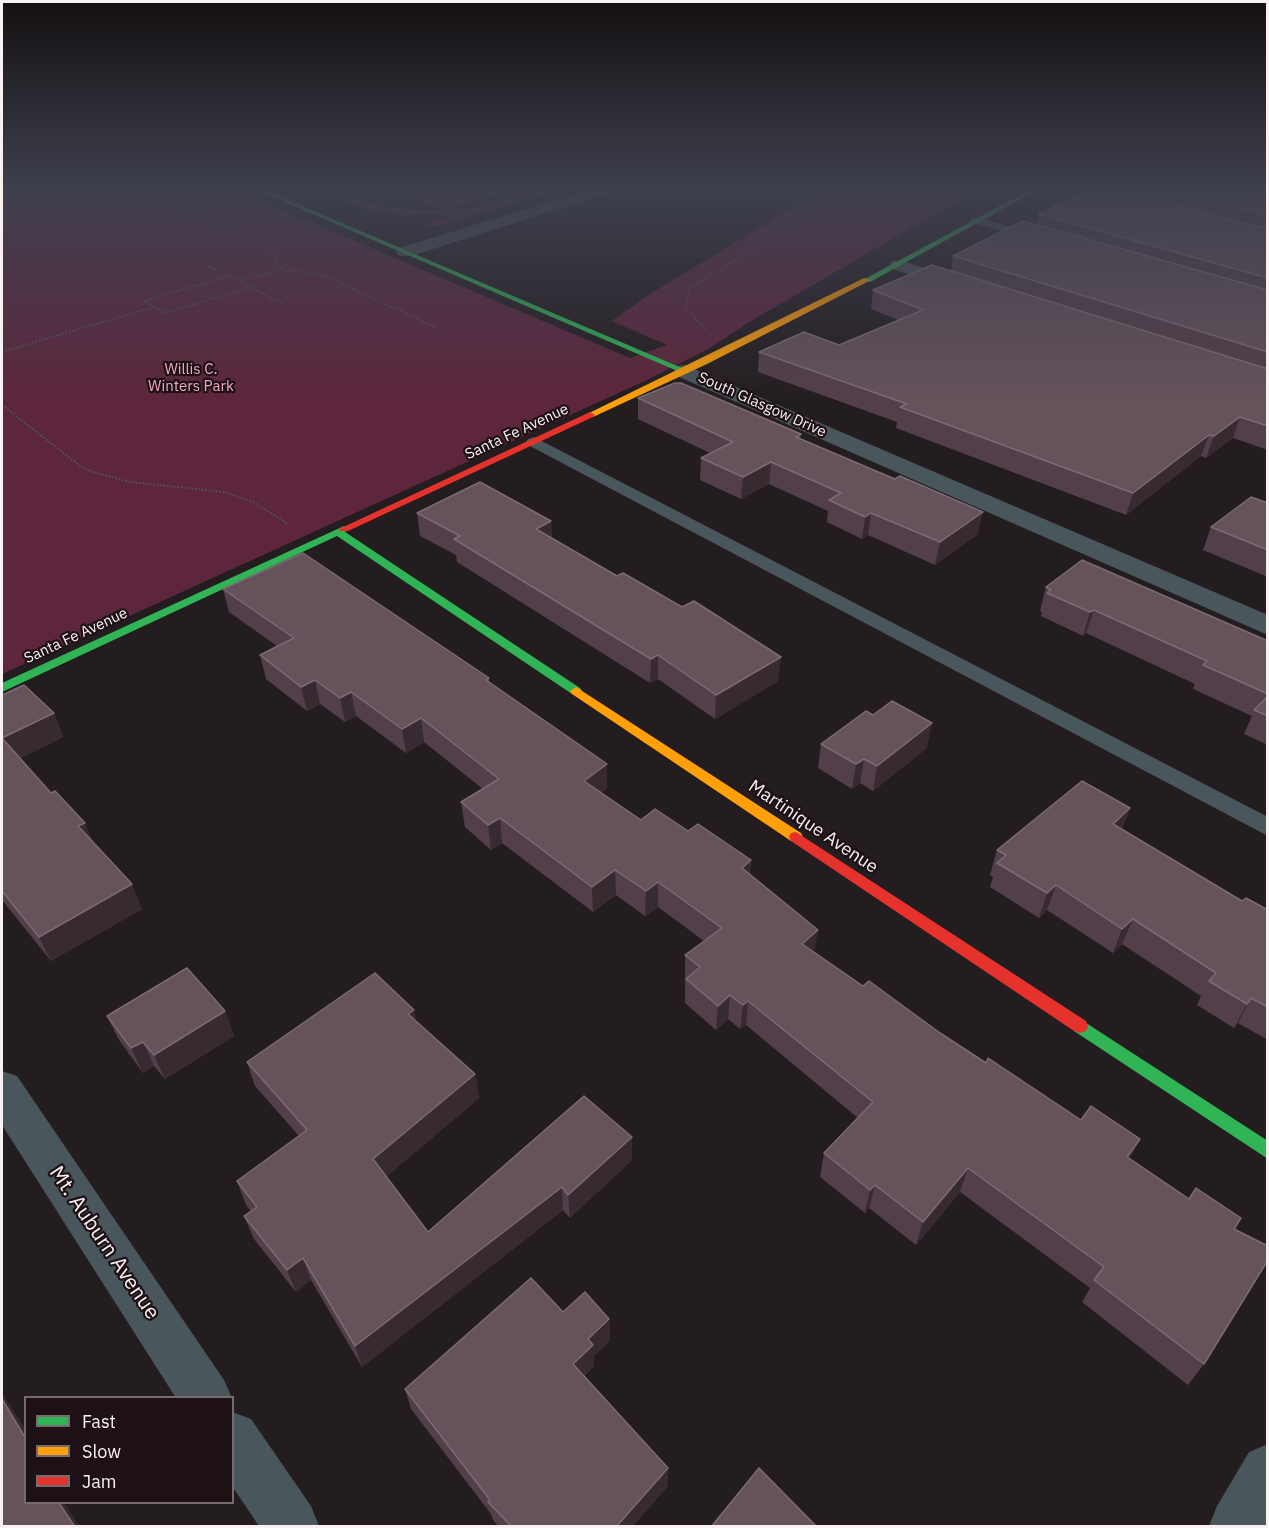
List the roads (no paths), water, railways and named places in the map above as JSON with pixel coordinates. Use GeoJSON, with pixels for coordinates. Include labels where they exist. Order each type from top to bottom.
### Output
{"type":"FeatureCollection","features":[{"type":"Feature","properties":{"kind":"street","name":"South Glasgow Drive"},"geometry":{"type":"LineString","coordinates":[[422,259],[685,371],[1268,626]]}},
{"type":"Feature","properties":{"kind":"street","name":"Santa Fe Avenue"},"geometry":{"type":"LineString","coordinates":[[2,688],[685,371],[906,259]]}},
{"type":"Feature","properties":{"kind":"street"},"geometry":{"type":"LineString","coordinates":[[898,264],[976,290]]}},
{"type":"Feature","properties":{"kind":"street","name":"Martinique Avenue"},"geometry":{"type":"LineString","coordinates":[[339,533],[1268,1151]]}},
{"type":"Feature","properties":{"kind":"street","name":"Mt. Auburn Avenue"},"geometry":{"type":"LineString","coordinates":[[2,1089],[205,1396]]}},
{"type":"Feature","properties":{"kind":"street"},"geometry":{"type":"LineString","coordinates":[[234,1441],[291,1527]]}},
{"type":"Feature","properties":{"kind":"street"},"geometry":{"type":"LineString","coordinates":[[1237,1527],[1268,1470]]}},
{"type":"Feature","properties":{"kind":"lane"},"geometry":{"type":"LineString","coordinates":[[534,442],[1268,828]]}},
{"type":"Feature","properties":{"kind":"park label","name":"Willis C. Winters Park"},"geometry":{"type":"Point","coordinates":[191,378]}}]}
